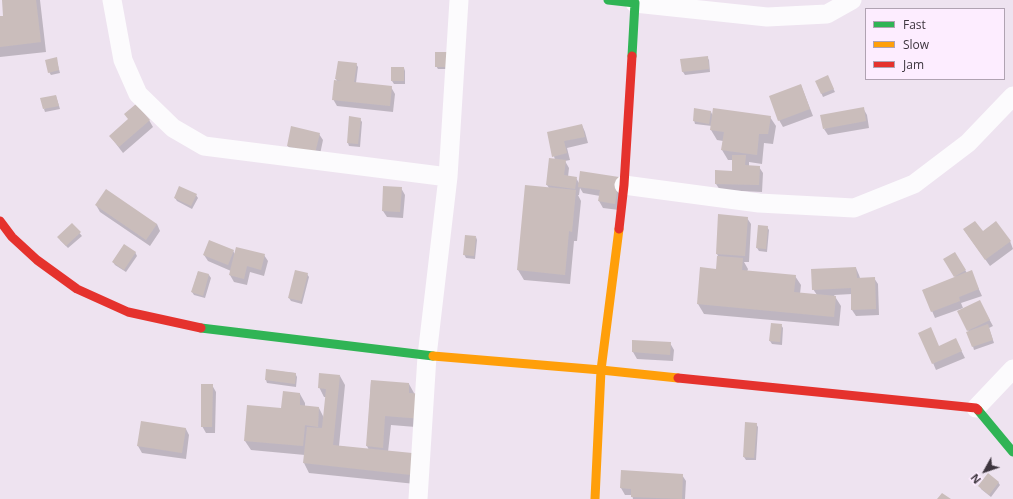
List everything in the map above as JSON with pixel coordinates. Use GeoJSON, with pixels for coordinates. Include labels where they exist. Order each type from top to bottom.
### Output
{"type":"FeatureCollection","features":[{"type":"Feature","properties":{"kind":"street"},"geometry":{"type":"LineString","coordinates":[[112,0],[123,60],[138,94],[173,128],[204,146],[448,176]]}},
{"type":"Feature","properties":{"kind":"street"},"geometry":{"type":"LineString","coordinates":[[418,499],[427,356],[448,176],[459,0]]}},
{"type":"Feature","properties":{"kind":"street"},"geometry":{"type":"LineString","coordinates":[[608,0],[768,17],[827,14],[852,0]]}},
{"type":"Feature","properties":{"kind":"street"},"geometry":{"type":"LineString","coordinates":[[595,499],[601,370],[624,185],[635,3]]}},
{"type":"Feature","properties":{"kind":"street"},"geometry":{"type":"LineString","coordinates":[[624,185],[759,203],[854,208],[914,184],[968,143],[1013,96]]}},
{"type":"Feature","properties":{"kind":"street"},"geometry":{"type":"LineString","coordinates":[[0,221],[12,237],[37,260],[71,285],[128,312],[202,328],[427,356],[601,370],[976,408],[1013,452]]}},
{"type":"Feature","properties":{"kind":"street"},"geometry":{"type":"LineString","coordinates":[[976,408],[1013,369]]}},
{"type":"Feature","properties":{"kind":"building"},"geometry":{"type":"Polygon","coordinates":[[[2,0],[36,0],[41,42],[0,47],[0,16],[3,16],[2,0]]]}},
{"type":"Feature","properties":{"kind":"building"},"geometry":{"type":"Polygon","coordinates":[[[435,52],[451,52],[452,67],[435,67],[435,52]]]}},
{"type":"Feature","properties":{"kind":"building"},"geometry":{"type":"Polygon","coordinates":[[[708,56],[709,69],[682,72],[680,59],[708,56]]]}},
{"type":"Feature","properties":{"kind":"building"},"geometry":{"type":"Polygon","coordinates":[[[57,57],[59,70],[48,73],[45,60],[57,57]]]}},
{"type":"Feature","properties":{"kind":"building"},"geometry":{"type":"Polygon","coordinates":[[[338,61],[357,63],[354,82],[392,86],[390,106],[332,100],[334,80],[342,81],[335,79],[338,61]]]}},
{"type":"Feature","properties":{"kind":"building"},"geometry":{"type":"Polygon","coordinates":[[[391,67],[404,67],[404,81],[391,81],[391,67]]]}},
{"type":"Feature","properties":{"kind":"building"},"geometry":{"type":"Polygon","coordinates":[[[828,75],[834,89],[821,94],[815,81],[828,75]]]}},
{"type":"Feature","properties":{"kind":"building"},"geometry":{"type":"Polygon","coordinates":[[[801,84],[810,109],[778,121],[769,96],[801,84]]]}},
{"type":"Feature","properties":{"kind":"building"},"geometry":{"type":"Polygon","coordinates":[[[56,95],[59,106],[43,109],[40,98],[56,95]]]}},
{"type":"Feature","properties":{"kind":"building"},"geometry":{"type":"Polygon","coordinates":[[[136,104],[150,120],[119,147],[109,136],[128,119],[124,114],[136,104]]]}},
{"type":"Feature","properties":{"kind":"building"},"geometry":{"type":"Polygon","coordinates":[[[864,107],[866,121],[823,129],[820,115],[864,107]]]}},
{"type":"Feature","properties":{"kind":"building"},"geometry":{"type":"Polygon","coordinates":[[[694,108],[711,111],[709,124],[693,121],[694,108]]]}},
{"type":"Feature","properties":{"kind":"building"},"geometry":{"type":"Polygon","coordinates":[[[713,108],[771,116],[768,134],[759,134],[757,155],[721,150],[724,132],[710,130],[713,108]]]}},
{"type":"Feature","properties":{"kind":"building"},"geometry":{"type":"Polygon","coordinates":[[[349,116],[361,118],[358,144],[347,143],[349,116]]]}},
{"type":"Feature","properties":{"kind":"building"},"geometry":{"type":"Polygon","coordinates":[[[582,124],[585,137],[564,141],[567,153],[552,157],[547,132],[582,124]]]}},
{"type":"Feature","properties":{"kind":"building"},"geometry":{"type":"Polygon","coordinates":[[[291,126],[320,133],[315,153],[287,146],[291,126]]]}},
{"type":"Feature","properties":{"kind":"building"},"geometry":{"type":"Polygon","coordinates":[[[732,155],[746,155],[745,165],[760,166],[759,185],[715,184],[715,170],[732,171],[732,155]]]}},
{"type":"Feature","properties":{"kind":"building"},"geometry":{"type":"Polygon","coordinates":[[[549,158],[566,160],[564,175],[577,177],[575,189],[546,185],[549,158]]]}},
{"type":"Feature","properties":{"kind":"building"},"geometry":{"type":"Polygon","coordinates":[[[580,171],[619,177],[615,204],[598,201],[600,190],[578,187],[580,171]]]}},
{"type":"Feature","properties":{"kind":"building"},"geometry":{"type":"Polygon","coordinates":[[[525,185],[576,190],[572,232],[569,231],[565,275],[517,270],[525,185]]]}},
{"type":"Feature","properties":{"kind":"building"},"geometry":{"type":"Polygon","coordinates":[[[179,186],[197,194],[191,206],[174,198],[179,186]]]}},
{"type":"Feature","properties":{"kind":"building"},"geometry":{"type":"Polygon","coordinates":[[[383,186],[402,187],[400,212],[382,211],[383,186]]]}},
{"type":"Feature","properties":{"kind":"building"},"geometry":{"type":"Polygon","coordinates":[[[106,189],[157,224],[146,240],[95,205],[106,189]]]}},
{"type":"Feature","properties":{"kind":"building"},"geometry":{"type":"Polygon","coordinates":[[[718,214],[748,217],[745,256],[716,254],[718,214]]]}},
{"type":"Feature","properties":{"kind":"building"},"geometry":{"type":"Polygon","coordinates":[[[975,221],[983,231],[996,221],[1011,241],[985,260],[963,229],[975,221]]]}},
{"type":"Feature","properties":{"kind":"building"},"geometry":{"type":"Polygon","coordinates":[[[72,223],[81,232],[66,246],[57,237],[72,223]]]}},
{"type":"Feature","properties":{"kind":"building"},"geometry":{"type":"Polygon","coordinates":[[[758,225],[768,226],[766,249],[756,248],[758,225]]]}},
{"type":"Feature","properties":{"kind":"building"},"geometry":{"type":"Polygon","coordinates":[[[465,235],[476,236],[474,256],[463,255],[465,235]]]}},
{"type":"Feature","properties":{"kind":"building"},"geometry":{"type":"Polygon","coordinates":[[[209,240],[234,250],[228,265],[203,255],[209,240]]]}},
{"type":"Feature","properties":{"kind":"building"},"geometry":{"type":"Polygon","coordinates":[[[124,244],[136,252],[124,270],[112,262],[124,244]]]}},
{"type":"Feature","properties":{"kind":"building"},"geometry":{"type":"Polygon","coordinates":[[[236,247],[265,254],[261,270],[247,266],[244,279],[229,275],[236,247]]]}},
{"type":"Feature","properties":{"kind":"building"},"geometry":{"type":"Polygon","coordinates":[[[955,252],[966,270],[954,277],[943,259],[955,252]]]}},
{"type":"Feature","properties":{"kind":"building"},"geometry":{"type":"Polygon","coordinates":[[[717,256],[743,258],[742,270],[796,275],[794,292],[836,296],[834,317],[697,304],[700,267],[716,269],[717,256]]]}},
{"type":"Feature","properties":{"kind":"building"},"geometry":{"type":"Polygon","coordinates":[[[856,267],[857,278],[875,277],[876,309],[851,310],[851,288],[812,290],[811,269],[856,267]]]}},
{"type":"Feature","properties":{"kind":"building"},"geometry":{"type":"Polygon","coordinates":[[[295,270],[308,273],[301,301],[288,298],[295,270]]]}},
{"type":"Feature","properties":{"kind":"building"},"geometry":{"type":"Polygon","coordinates":[[[972,270],[979,289],[959,297],[960,301],[931,312],[922,290],[972,270]]]}},
{"type":"Feature","properties":{"kind":"building"},"geometry":{"type":"Polygon","coordinates":[[[198,271],[209,274],[203,296],[191,292],[198,271]]]}},
{"type":"Feature","properties":{"kind":"building"},"geometry":{"type":"Polygon","coordinates":[[[980,300],[990,320],[967,331],[957,311],[980,300]]]}},
{"type":"Feature","properties":{"kind":"building"},"geometry":{"type":"Polygon","coordinates":[[[771,323],[782,324],[780,342],[769,341],[771,323]]]}},
{"type":"Feature","properties":{"kind":"building"},"geometry":{"type":"Polygon","coordinates":[[[988,324],[993,340],[972,347],[966,332],[988,324]]]}},
{"type":"Feature","properties":{"kind":"building"},"geometry":{"type":"Polygon","coordinates":[[[931,327],[939,346],[956,338],[962,351],[932,364],[918,333],[931,327]]]}},
{"type":"Feature","properties":{"kind":"building"},"geometry":{"type":"Polygon","coordinates":[[[632,340],[671,342],[670,355],[632,352],[632,340]]]}},
{"type":"Feature","properties":{"kind":"building"},"geometry":{"type":"Polygon","coordinates":[[[266,369],[296,373],[295,384],[265,380],[266,369]]]}},
{"type":"Feature","properties":{"kind":"building"},"geometry":{"type":"Polygon","coordinates":[[[319,373],[340,375],[333,445],[422,454],[420,476],[303,463],[307,427],[322,428],[326,389],[318,388],[319,373]]]}},
{"type":"Feature","properties":{"kind":"building"},"geometry":{"type":"Polygon","coordinates":[[[371,380],[409,383],[409,393],[425,394],[423,419],[385,416],[383,448],[366,446],[371,380]]]}},
{"type":"Feature","properties":{"kind":"building"},"geometry":{"type":"Polygon","coordinates":[[[201,384],[213,384],[212,427],[201,427],[201,384]]]}},
{"type":"Feature","properties":{"kind":"building"},"geometry":{"type":"Polygon","coordinates":[[[283,391],[300,393],[300,405],[319,407],[318,427],[305,425],[303,446],[244,441],[247,405],[281,408],[283,391]]]}},
{"type":"Feature","properties":{"kind":"building"},"geometry":{"type":"Polygon","coordinates":[[[141,421],[186,428],[182,453],[137,446],[141,421]]]}},
{"type":"Feature","properties":{"kind":"building"},"geometry":{"type":"Polygon","coordinates":[[[745,422],[757,423],[754,458],[743,457],[745,422]]]}},
{"type":"Feature","properties":{"kind":"building"},"geometry":{"type":"Polygon","coordinates":[[[621,470],[683,474],[682,499],[631,497],[631,489],[620,488],[621,470]]]}},
{"type":"Feature","properties":{"kind":"building"},"geometry":{"type":"Polygon","coordinates":[[[988,473],[999,482],[989,495],[978,486],[988,473]]]}},
{"type":"Feature","properties":{"kind":"building"},"geometry":{"type":"Polygon","coordinates":[[[942,493],[951,499],[937,499],[942,493]]]}},
{"type":"Feature","properties":{"kind":"traffic: fast"},"geometry":{"type":"LineString","coordinates":[[608,0],[635,3],[632,56]]}},
{"type":"Feature","properties":{"kind":"traffic: fast"},"geometry":{"type":"LineString","coordinates":[[201,328],[433,356]]}},
{"type":"Feature","properties":{"kind":"traffic: fast"},"geometry":{"type":"LineString","coordinates":[[978,410],[1013,452]]}},
{"type":"Feature","properties":{"kind":"traffic: slow"},"geometry":{"type":"LineString","coordinates":[[595,499],[601,370],[619,229]]}},
{"type":"Feature","properties":{"kind":"traffic: slow"},"geometry":{"type":"LineString","coordinates":[[433,356],[678,378]]}},
{"type":"Feature","properties":{"kind":"traffic: jam"},"geometry":{"type":"LineString","coordinates":[[619,229],[624,185],[632,56]]}},
{"type":"Feature","properties":{"kind":"traffic: jam"},"geometry":{"type":"LineString","coordinates":[[0,221],[12,237],[37,260],[77,289],[128,312],[201,328]]}},
{"type":"Feature","properties":{"kind":"traffic: jam"},"geometry":{"type":"LineString","coordinates":[[678,378],[976,408],[978,410]]}}]}
